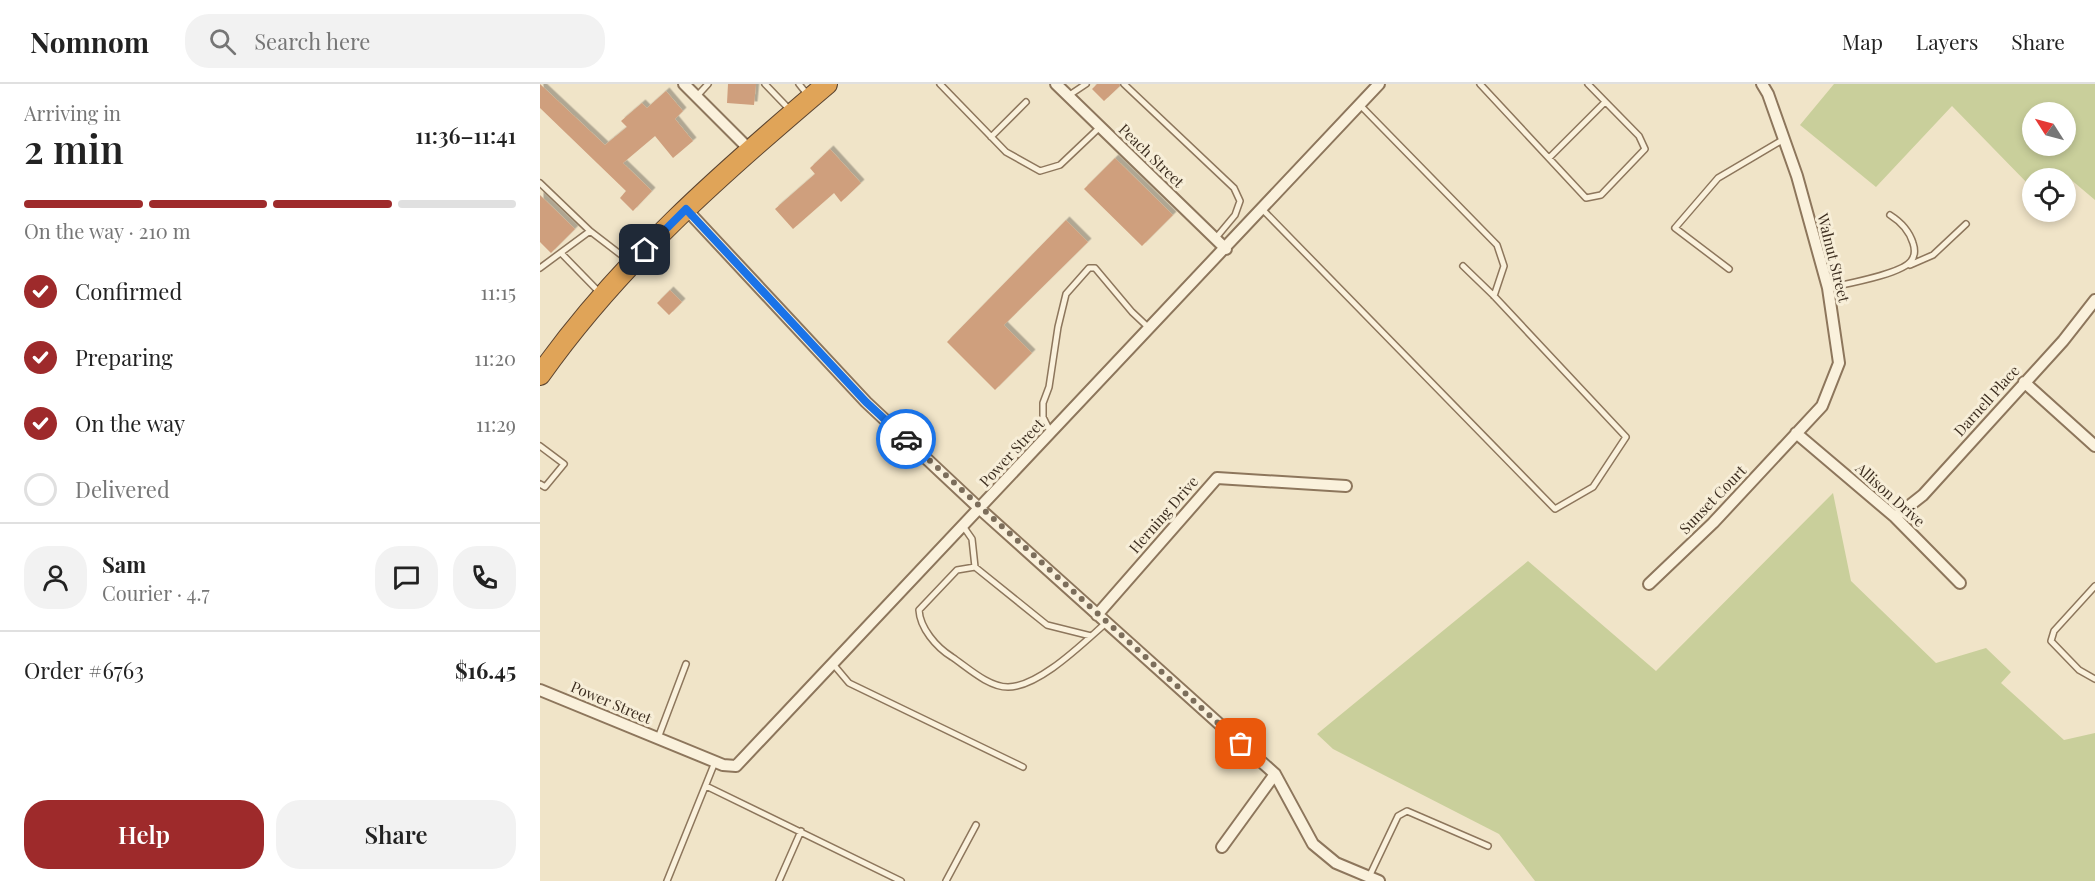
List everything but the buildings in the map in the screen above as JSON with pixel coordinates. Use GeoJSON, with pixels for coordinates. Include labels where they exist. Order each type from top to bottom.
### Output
{"type":"FeatureCollection","features":[{"type":"Feature","properties":{"kind":"highway"},"geometry":{"type":"LineString","coordinates":[[540,375],[548,356],[632,263],[686,209],[793,114],[805,91],[827,84]]}},
{"type":"Feature","properties":{"kind":"street"},"geometry":{"type":"LineString","coordinates":[[684,84],[751,151]]}},
{"type":"Feature","properties":{"kind":"street","name":"Peach Street"},"geometry":{"type":"LineString","coordinates":[[1056,84],[1226,249]]}},
{"type":"Feature","properties":{"kind":"street","name":"Power Street"},"geometry":{"type":"LineString","coordinates":[[540,690],[715,762],[731,767],[742,761],[1263,210],[1379,84]]}},
{"type":"Feature","properties":{"kind":"street","name":"Walnut Street"},"geometry":{"type":"LineString","coordinates":[[1762,84],[1784,139],[1828,288],[1839,363],[1822,406],[1796,434]]}},
{"type":"Feature","properties":{"kind":"street"},"geometry":{"type":"LineString","coordinates":[[686,209],[866,402],[980,509],[1275,774],[1312,844],[1336,863],[1374,879]]}},
{"type":"Feature","properties":{"kind":"street","name":"Darnell Place"},"geometry":{"type":"LineString","coordinates":[[1895,517],[1923,495],[2063,341],[2095,300]]}},
{"type":"Feature","properties":{"kind":"street"},"geometry":{"type":"LineString","coordinates":[[2024,382],[2095,446]]}},
{"type":"Feature","properties":{"kind":"street","name":"Allison Drive"},"geometry":{"type":"LineString","coordinates":[[1796,434],[1895,517],[1960,584]]}},
{"type":"Feature","properties":{"kind":"street","name":"Sunset Court"},"geometry":{"type":"LineString","coordinates":[[1650,584],[1713,524],[1796,434]]}},
{"type":"Feature","properties":{"kind":"street","name":"Herning Drive"},"geometry":{"type":"LineString","coordinates":[[1097,615],[1217,478],[1346,486]]}},
{"type":"Feature","properties":{"kind":"street"},"geometry":{"type":"LineString","coordinates":[[1222,846],[1275,774]]}},
{"type":"Feature","properties":{"kind":"lane"},"geometry":{"type":"LineString","coordinates":[[697,96],[708,84]]}},
{"type":"Feature","properties":{"kind":"lane"},"geometry":{"type":"LineString","coordinates":[[765,84],[793,114]]}},
{"type":"Feature","properties":{"kind":"lane"},"geometry":{"type":"LineString","coordinates":[[940,84],[1006,152],[1040,171],[1060,165],[1100,127]]}},
{"type":"Feature","properties":{"kind":"lane"},"geometry":{"type":"LineString","coordinates":[[1068,96],[1086,84]]}},
{"type":"Feature","properties":{"kind":"lane"},"geometry":{"type":"LineString","coordinates":[[1124,84],[1234,188],[1240,201],[1235,215],[1215,239]]}},
{"type":"Feature","properties":{"kind":"lane"},"geometry":{"type":"LineString","coordinates":[[1480,84],[1586,198],[1601,195],[1645,149],[1639,136],[1588,84]]}},
{"type":"Feature","properties":{"kind":"lane"},"geometry":{"type":"LineString","coordinates":[[991,137],[1026,102]]}},
{"type":"Feature","properties":{"kind":"lane"},"geometry":{"type":"LineString","coordinates":[[1549,158],[1605,102]]}},
{"type":"Feature","properties":{"kind":"lane"},"geometry":{"type":"LineString","coordinates":[[1360,105],[1497,245],[1504,266],[1494,296]]}},
{"type":"Feature","properties":{"kind":"lane"},"geometry":{"type":"LineString","coordinates":[[1730,269],[1675,228],[1718,178],[1784,139]]}},
{"type":"Feature","properties":{"kind":"lane"},"geometry":{"type":"LineString","coordinates":[[540,183],[590,231],[632,263]]}},
{"type":"Feature","properties":{"kind":"lane"},"geometry":{"type":"LineString","coordinates":[[1263,210],[1555,509],[1593,487],[1626,437],[1463,266]]}},
{"type":"Feature","properties":{"kind":"lane"},"geometry":{"type":"LineString","coordinates":[[1890,215],[1903,223],[1915,250],[1911,262],[1900,269]]}},
{"type":"Feature","properties":{"kind":"lane"},"geometry":{"type":"LineString","coordinates":[[1828,288],[1900,269],[1933,255],[1966,224]]}},
{"type":"Feature","properties":{"kind":"lane"},"geometry":{"type":"LineString","coordinates":[[540,268],[562,254],[590,231]]}},
{"type":"Feature","properties":{"kind":"lane"},"geometry":{"type":"LineString","coordinates":[[562,254],[602,296]]}},
{"type":"Feature","properties":{"kind":"lane"},"geometry":{"type":"LineString","coordinates":[[1051,433],[1043,417],[1043,403],[1049,387],[1062,308],[1066,294],[1074,283],[1089,268],[1095,268],[1132,312],[1150,329]]}},
{"type":"Feature","properties":{"kind":"lane"},"geometry":{"type":"LineString","coordinates":[[540,446],[564,464],[545,488],[540,484]]}},
{"type":"Feature","properties":{"kind":"lane"},"geometry":{"type":"LineString","coordinates":[[963,526],[972,539],[975,567],[1047,624],[1091,636]]}},
{"type":"Feature","properties":{"kind":"lane"},"geometry":{"type":"LineString","coordinates":[[975,567],[957,570],[919,610],[920,622],[943,651],[983,678],[1006,687],[1031,682],[1106,623]]}},
{"type":"Feature","properties":{"kind":"lane"},"geometry":{"type":"LineString","coordinates":[[2095,586],[2054,631],[2051,641],[2079,670],[2095,679]]}},
{"type":"Feature","properties":{"kind":"lane"},"geometry":{"type":"LineString","coordinates":[[657,739],[686,664]]}},
{"type":"Feature","properties":{"kind":"lane"},"geometry":{"type":"LineString","coordinates":[[834,664],[849,682],[1023,767]]}},
{"type":"Feature","properties":{"kind":"lane"},"geometry":{"type":"LineString","coordinates":[[667,881],[715,762]]}},
{"type":"Feature","properties":{"kind":"lane"},"geometry":{"type":"LineString","coordinates":[[706,786],[901,881]]}},
{"type":"Feature","properties":{"kind":"lane"},"geometry":{"type":"LineString","coordinates":[[1374,879],[1398,816],[1407,811],[1488,846]]}},
{"type":"Feature","properties":{"kind":"lane"},"geometry":{"type":"LineString","coordinates":[[946,881],[976,825]]}},
{"type":"Feature","properties":{"kind":"lane"},"geometry":{"type":"LineString","coordinates":[[779,881],[801,831]]}},
{"type":"Feature","properties":{"kind":"green space"},"geometry":{"type":"Polygon","coordinates":[[[1834,84],[2095,84],[2095,200],[2076,184],[2076,168],[2022,168],[2022,178],[1952,106],[1876,187],[1800,125],[1834,84]]]}},
{"type":"Feature","properties":{"kind":"green space"},"geometry":{"type":"Polygon","coordinates":[[[1833,493],[1851,581],[1936,663],[1986,648],[2011,672],[2001,683],[2064,740],[2095,733],[2095,881],[1535,881],[1499,834],[1333,749],[1317,734],[1528,561],[1656,671],[1833,493]]]}},
{"type":"Feature","properties":{"kind":"way so far"},"geometry":{"type":"LineString","coordinates":[[906,439],[980,509],[1241,744]]}},
{"type":"Feature","properties":{"kind":"route"},"geometry":{"type":"LineString","coordinates":[[645,250],[686,209],[866,402],[906,439]]}}]}
